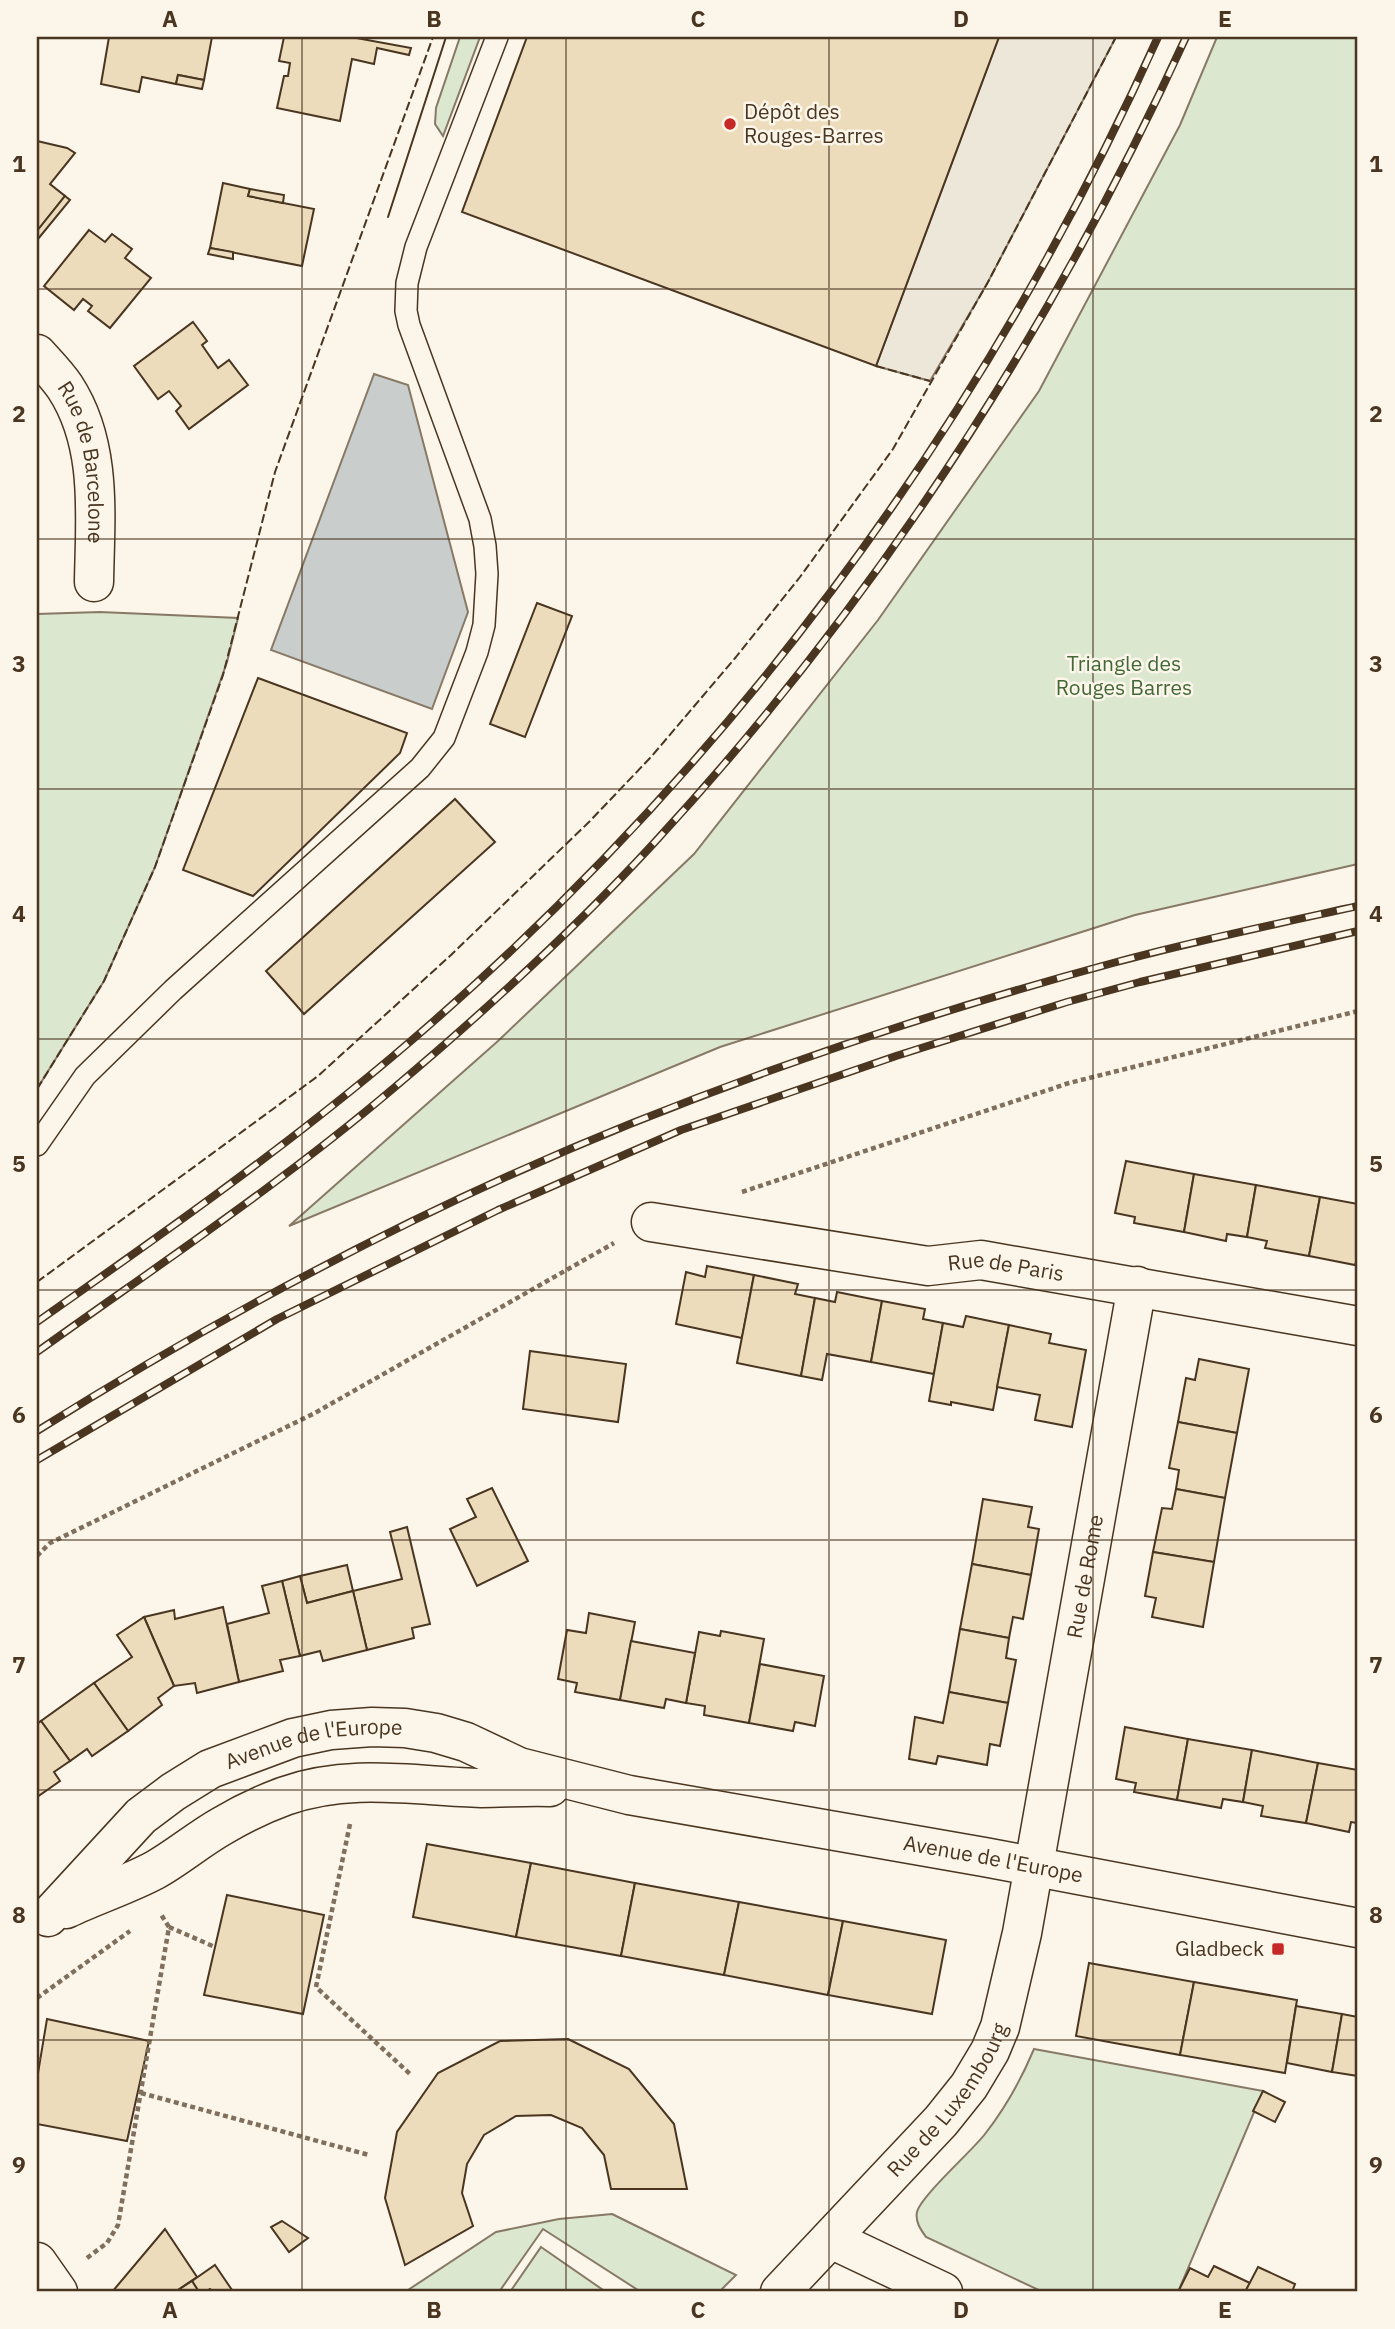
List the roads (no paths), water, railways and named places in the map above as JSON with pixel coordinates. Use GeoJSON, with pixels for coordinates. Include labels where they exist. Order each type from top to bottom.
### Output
{"type":"FeatureCollection","features":[{"type":"Feature","properties":{"kind":"street","name":"Rue de Barcelone"},"geometry":{"type":"LineString","coordinates":[[37,354],[65,387],[77,408],[87,435],[95,490],[94,582]]}},
{"type":"Feature","properties":{"kind":"street","name":"Rue de Paris"},"geometry":{"type":"LineString","coordinates":[[651,1222],[928,1266],[981,1260],[1358,1326]]}},
{"type":"Feature","properties":{"kind":"street","name":"Rue de Rome"},"geometry":{"type":"LineString","coordinates":[[1034,1867],[1137,1286]]}},
{"type":"Feature","properties":{"kind":"street","name":"Avenue de l'Europe"},"geometry":{"type":"LineString","coordinates":[[42,1921],[141,1816],[210,1769],[293,1738],[331,1730],[372,1727],[426,1732],[466,1742],[519,1767],[629,1795],[1358,1928]]}},
{"type":"Feature","properties":{"kind":"street","name":"Avenue de l'Europe"},"geometry":{"type":"LineString","coordinates":[[42,1921],[152,1871],[220,1827],[288,1795],[353,1782],[408,1782],[483,1788],[524,1786],[629,1795]]}},
{"type":"Feature","properties":{"kind":"street","name":"Rue de Luxembourg"},"geometry":{"type":"LineString","coordinates":[[780,2292],[941,2120],[969,2086],[990,2051],[1009,1996],[1034,1867]]}},
{"type":"Feature","properties":{"kind":"street"},"geometry":{"type":"LineString","coordinates":[[831,2239],[943,2292]]}},
{"type":"Feature","properties":{"kind":"lane"},"geometry":{"type":"LineString","coordinates":[[37,1145],[85,1076],[173,990],[420,768],[432,755],[448,728],[477,652],[484,625],[487,601],[485,545],[471,491],[409,325],[406,311],[407,283],[416,247],[497,37]]}},
{"type":"Feature","properties":{"kind":"tram line"},"geometry":{"type":"LineString","coordinates":[[388,217],[446,37]]}},
{"type":"Feature","properties":{"kind":"railway"},"geometry":{"type":"LineString","coordinates":[[37,1322],[262,1160],[392,1057],[512,950],[626,836],[733,716],[832,590],[925,459],[1010,322],[1088,182],[1158,37]]}},
{"type":"Feature","properties":{"kind":"railway"},"geometry":{"type":"LineString","coordinates":[[37,1352],[264,1190],[429,1058],[592,907],[654,843],[734,752],[811,658],[952,461],[1077,254],[1186,37]]}},
{"type":"Feature","properties":{"kind":"railway"},"geometry":{"type":"LineString","coordinates":[[37,1431],[180,1345],[327,1264],[477,1190],[630,1124],[869,1036],[991,998],[1143,955],[1358,906]]}},
{"type":"Feature","properties":{"kind":"railway"},"geometry":{"type":"LineString","coordinates":[[37,1460],[277,1319],[498,1210],[681,1130],[896,1056],[1067,1002],[1140,982],[1358,931]]}},
{"type":"Feature","properties":{"kind":"place","name":"Dépôt des Rouges-Barres"},"geometry":{"type":"Point","coordinates":[730,124]}},
{"type":"Feature","properties":{"kind":"place","name":"Gladbeck"},"geometry":{"type":"Point","coordinates":[1278,1949]}},
{"type":"Feature","properties":{"kind":"park label","name":"Triangle des Rouges Barres"},"geometry":{"type":"Point","coordinates":[1124,676]}}]}
